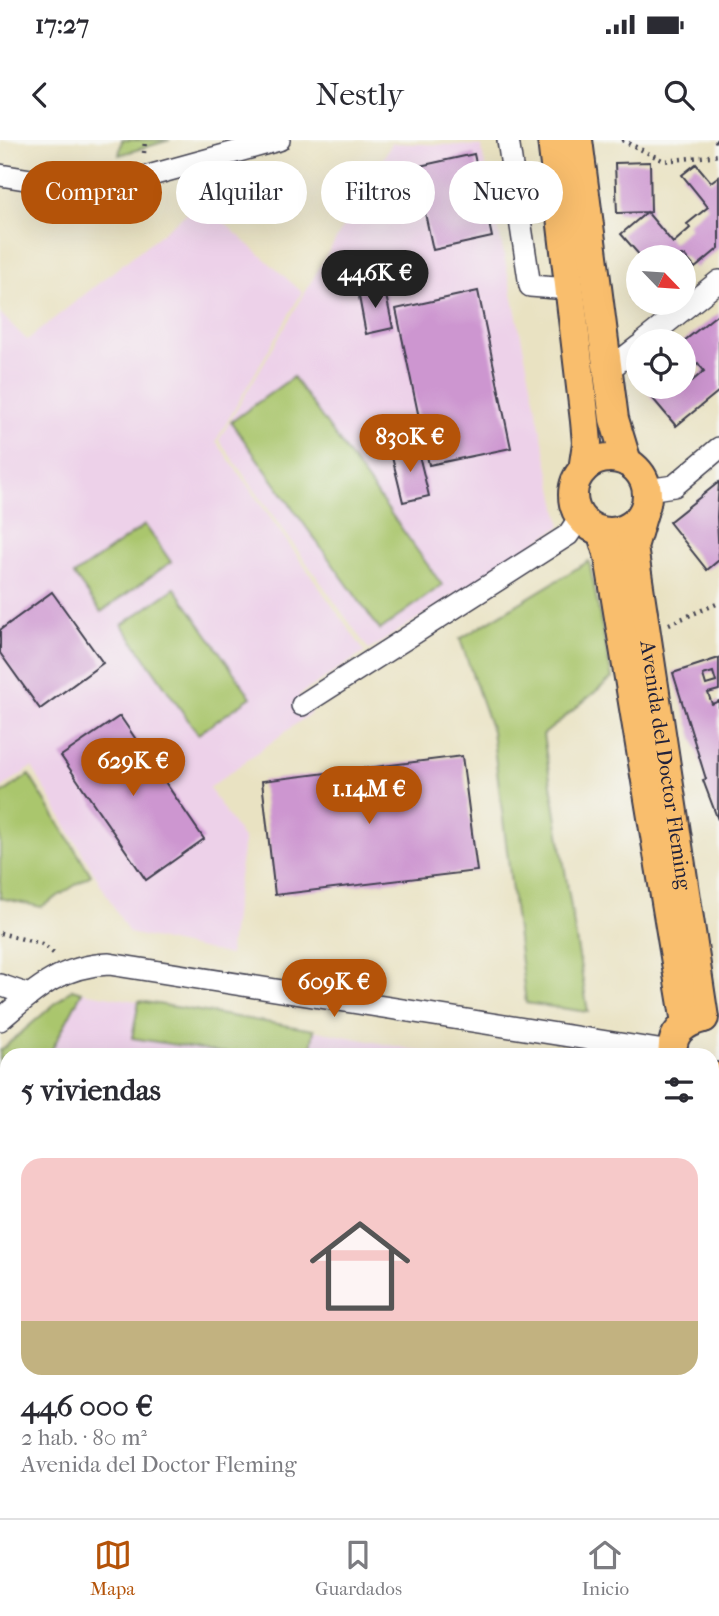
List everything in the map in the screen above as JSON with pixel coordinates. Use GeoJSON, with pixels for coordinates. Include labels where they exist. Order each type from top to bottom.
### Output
{"type":"FeatureCollection","features":[{"type":"Feature","properties":{"kind":"main road"},"geometry":{"type":"LineString","coordinates":[[552,140],[587,443],[583,470],[573,493],[590,524],[625,529],[645,501],[643,478],[627,462],[614,419],[578,140]]}},
{"type":"Feature","properties":{"kind":"main road"},"geometry":{"type":"LineString","coordinates":[[583,470],[604,458],[627,462]]}},
{"type":"Feature","properties":{"kind":"main road","name":"Avenida del Doctor Fleming"},"geometry":{"type":"LineString","coordinates":[[645,501],[633,547],[703,1022]]}},
{"type":"Feature","properties":{"kind":"main road","name":"Avenida del Doctor Fleming"},"geometry":{"type":"LineString","coordinates":[[590,524],[609,557],[703,1022]]}},
{"type":"Feature","properties":{"kind":"main road"},"geometry":{"type":"LineString","coordinates":[[673,1048],[674,1035],[703,1022]]}},
{"type":"Feature","properties":{"kind":"street"},"geometry":{"type":"LineString","coordinates":[[0,175],[75,187],[108,187],[279,140]]}},
{"type":"Feature","properties":{"kind":"street"},"geometry":{"type":"LineString","coordinates":[[508,140],[530,286],[569,289]]}},
{"type":"Feature","properties":{"kind":"street"},"geometry":{"type":"LineString","coordinates":[[659,329],[719,281]]}},
{"type":"Feature","properties":{"kind":"street"},"geometry":{"type":"LineString","coordinates":[[607,371],[626,356]]}},
{"type":"Feature","properties":{"kind":"street"},"geometry":{"type":"LineString","coordinates":[[645,501],[674,486],[719,448]]}},
{"type":"Feature","properties":{"kind":"street"},"geometry":{"type":"LineString","coordinates":[[302,705],[568,535],[590,524]]}},
{"type":"Feature","properties":{"kind":"street"},"geometry":{"type":"LineString","coordinates":[[0,1020],[29,995],[70,969],[90,965],[127,966],[635,1048]]}},
{"type":"Feature","properties":{"kind":"street"},"geometry":{"type":"LineString","coordinates":[[0,985],[29,995]]}},
{"type":"Feature","properties":{"kind":"path"},"geometry":{"type":"LineString","coordinates":[[144,153],[145,140]]}},
{"type":"Feature","properties":{"kind":"path"},"geometry":{"type":"LineString","coordinates":[[622,140],[664,161],[719,155]]}},
{"type":"Feature","properties":{"kind":"path"},"geometry":{"type":"LineString","coordinates":[[715,140],[719,143]]}},
{"type":"Feature","properties":{"kind":"path"},"geometry":{"type":"LineString","coordinates":[[646,634],[719,603]]}},
{"type":"Feature","properties":{"kind":"path"},"geometry":{"type":"LineString","coordinates":[[0,933],[42,944],[70,969]]}},
{"type":"Feature","properties":{"kind":"shaded area"},"geometry":{"type":"Polygon","coordinates":[[[392,143],[481,146],[484,161],[449,161],[449,224],[497,224],[561,526],[369,650],[219,440],[345,224],[435,224],[435,161],[382,161],[392,143]]]}},
{"type":"Feature","properties":{"kind":"shaded area"},"geometry":{"type":"Polygon","coordinates":[[[176,222],[176,224],[226,224],[302,292],[216,441],[365,652],[299,695],[311,713],[209,788],[244,840],[229,955],[129,933],[32,767],[0,789],[0,313],[27,340],[176,222]]]}},
{"type":"Feature","properties":{"kind":"shaded area"},"geometry":{"type":"Polygon","coordinates":[[[82,992],[405,1048],[53,1048],[82,992]]]}},
{"type":"Feature","properties":{"kind":"green space"},"geometry":{"type":"Polygon","coordinates":[[[122,140],[170,140],[119,155],[122,140]]]}},
{"type":"Feature","properties":{"kind":"green space"},"geometry":{"type":"Polygon","coordinates":[[[293,377],[442,585],[380,630],[231,422],[293,377]]]}},
{"type":"Feature","properties":{"kind":"green space"},"geometry":{"type":"Polygon","coordinates":[[[145,525],[171,562],[101,612],[74,575],[145,525]]]}},
{"type":"Feature","properties":{"kind":"green space"},"geometry":{"type":"Polygon","coordinates":[[[589,561],[612,678],[543,735],[588,1012],[526,1003],[492,731],[460,639],[589,561]]]}},
{"type":"Feature","properties":{"kind":"green space"},"geometry":{"type":"Polygon","coordinates":[[[175,588],[251,697],[198,734],[122,625],[175,588]]]}},
{"type":"Feature","properties":{"kind":"green space"},"geometry":{"type":"Polygon","coordinates":[[[29,775],[91,875],[41,907],[0,898],[0,795],[29,775]]]}},
{"type":"Feature","properties":{"kind":"green space"},"geometry":{"type":"Polygon","coordinates":[[[72,989],[82,992],[53,1048],[3,1048],[72,989]]]}},
{"type":"Feature","properties":{"kind":"green space"},"geometry":{"type":"Polygon","coordinates":[[[139,1001],[314,1030],[311,1048],[194,1048],[132,1038],[139,1001]]]}},
{"type":"Feature","properties":{"kind":"building"},"geometry":{"type":"Polygon","coordinates":[[[474,154],[476,161],[449,161],[449,224],[489,224],[492,237],[433,250],[427,224],[435,224],[435,163],[474,154]]]}},
{"type":"Feature","properties":{"kind":"building"},"geometry":{"type":"Polygon","coordinates":[[[650,162],[651,212],[617,213],[615,163],[650,162]]]}},
{"type":"Feature","properties":{"kind":"building"},"geometry":{"type":"Polygon","coordinates":[[[696,164],[711,182],[719,176],[719,248],[696,267],[696,245],[631,245],[621,234],[647,212],[673,243],[690,228],[687,224],[708,207],[682,175],[696,164]]]}},
{"type":"Feature","properties":{"kind":"building"},"geometry":{"type":"Polygon","coordinates":[[[384,286],[393,328],[366,334],[358,291],[384,286]]]}},
{"type":"Feature","properties":{"kind":"building"},"geometry":{"type":"Polygon","coordinates":[[[478,291],[511,448],[429,465],[396,309],[478,291]]]}},
{"type":"Feature","properties":{"kind":"building"},"geometry":{"type":"Polygon","coordinates":[[[719,313],[719,391],[676,426],[653,399],[696,399],[696,378],[704,371],[698,363],[696,365],[696,331],[719,313]]]}},
{"type":"Feature","properties":{"kind":"building"},"geometry":{"type":"Polygon","coordinates":[[[417,447],[429,496],[403,502],[391,453],[417,447]]]}},
{"type":"Feature","properties":{"kind":"building"},"geometry":{"type":"Polygon","coordinates":[[[719,482],[719,560],[707,570],[669,522],[719,482]]]}},
{"type":"Feature","properties":{"kind":"building"},"geometry":{"type":"Polygon","coordinates":[[[52,592],[103,663],[40,709],[0,653],[0,630],[52,592]]]}},
{"type":"Feature","properties":{"kind":"building"},"geometry":{"type":"Polygon","coordinates":[[[719,658],[719,690],[708,693],[712,704],[719,701],[718,820],[703,780],[706,779],[673,673],[719,658]],[[713,672],[703,675],[706,685],[716,682],[713,672]]]}},
{"type":"Feature","properties":{"kind":"building"},"geometry":{"type":"Polygon","coordinates":[[[120,716],[204,839],[146,880],[61,756],[120,716]]]}},
{"type":"Feature","properties":{"kind":"building"},"geometry":{"type":"Polygon","coordinates":[[[462,756],[477,871],[275,895],[262,781],[462,756]]]}}]}
